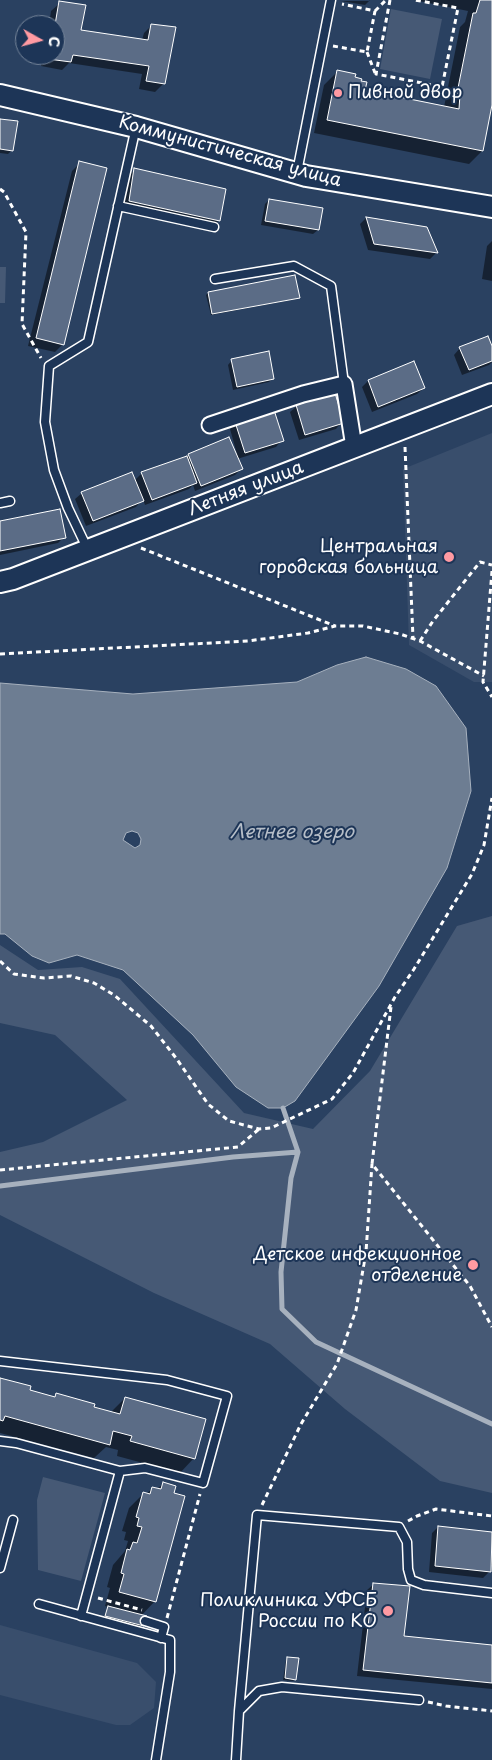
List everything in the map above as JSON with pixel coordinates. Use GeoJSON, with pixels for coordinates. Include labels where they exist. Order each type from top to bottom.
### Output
{"type":"FeatureCollection","features":[{"type":"Feature","properties":{"kind":"street","name":"Коммунистическая улица"},"geometry":{"type":"LineString","coordinates":[[0,95],[136,127],[297,174],[492,206]]}},
{"type":"Feature","properties":{"kind":"street"},"geometry":{"type":"LineString","coordinates":[[210,425],[303,394],[344,384],[354,447]]}},
{"type":"Feature","properties":{"kind":"street","name":"Летняя улица"},"geometry":{"type":"LineString","coordinates":[[0,582],[13,579],[492,394]]}},
{"type":"Feature","properties":{"kind":"lane"},"geometry":{"type":"LineString","coordinates":[[297,174],[331,0]]}},
{"type":"Feature","properties":{"kind":"lane"},"geometry":{"type":"LineString","coordinates":[[88,550],[68,508],[54,470],[45,422],[48,373],[49,366],[88,342],[136,127]]}},
{"type":"Feature","properties":{"kind":"lane"},"geometry":{"type":"LineString","coordinates":[[118,206],[214,227]]}},
{"type":"Feature","properties":{"kind":"lane"},"geometry":{"type":"LineString","coordinates":[[215,280],[294,266],[332,286],[344,384]]}},
{"type":"Feature","properties":{"kind":"lane"},"geometry":{"type":"LineString","coordinates":[[0,503],[10,501]]}},
{"type":"Feature","properties":{"kind":"lane"},"geometry":{"type":"LineString","coordinates":[[0,1361],[167,1380],[227,1396],[203,1484],[146,1468],[120,1471],[16,1443],[0,1441]]}},
{"type":"Feature","properties":{"kind":"lane"},"geometry":{"type":"LineString","coordinates":[[80,1616],[120,1471]]}},
{"type":"Feature","properties":{"kind":"lane"},"geometry":{"type":"LineString","coordinates":[[236,1760],[257,1515],[399,1527],[408,1542],[408,1569],[411,1580],[424,1585],[492,1593]]}},
{"type":"Feature","properties":{"kind":"lane"},"geometry":{"type":"LineString","coordinates":[[0,1568],[13,1520]]}},
{"type":"Feature","properties":{"kind":"lane"},"geometry":{"type":"LineString","coordinates":[[39,1604],[170,1640],[170,1672],[156,1760]]}},
{"type":"Feature","properties":{"kind":"lane"},"geometry":{"type":"LineString","coordinates":[[145,1621],[164,1626],[161,1638]]}},
{"type":"Feature","properties":{"kind":"lane"},"geometry":{"type":"LineString","coordinates":[[239,1711],[259,1691],[282,1687],[420,1700]]}},
{"type":"Feature","properties":{"kind":"path"},"geometry":{"type":"LineString","coordinates":[[341,0],[340,4],[375,11]]}},
{"type":"Feature","properties":{"kind":"path"},"geometry":{"type":"LineString","coordinates":[[376,74],[367,52],[375,11],[386,0]]}},
{"type":"Feature","properties":{"kind":"path"},"geometry":{"type":"LineString","coordinates":[[376,74],[390,0]]}},
{"type":"Feature","properties":{"kind":"path"},"geometry":{"type":"LineString","coordinates":[[376,74],[442,87],[458,8],[415,0]]}},
{"type":"Feature","properties":{"kind":"path"},"geometry":{"type":"LineString","coordinates":[[330,55],[332,46],[367,52]]}},
{"type":"Feature","properties":{"kind":"path"},"geometry":{"type":"LineString","coordinates":[[0,189],[4,192],[26,232],[22,324],[48,373]]}},
{"type":"Feature","properties":{"kind":"path"},"geometry":{"type":"LineString","coordinates":[[404,427],[412,638]]}},
{"type":"Feature","properties":{"kind":"path"},"geometry":{"type":"LineString","coordinates":[[118,538],[335,626]]}},
{"type":"Feature","properties":{"kind":"path"},"geometry":{"type":"LineString","coordinates":[[420,641],[480,562],[492,565]]}},
{"type":"Feature","properties":{"kind":"path"},"geometry":{"type":"LineString","coordinates":[[492,571],[483,682],[492,697]]}},
{"type":"Feature","properties":{"kind":"path"},"geometry":{"type":"LineString","coordinates":[[0,654],[248,642],[308,633],[335,626],[363,626],[400,634],[420,641],[484,676]]}},
{"type":"Feature","properties":{"kind":"path"},"geometry":{"type":"LineString","coordinates":[[0,961],[14,974],[44,978],[71,976],[94,983],[114,995],[151,1026],[208,1104],[230,1121],[259,1129],[272,1128],[332,1099],[353,1073],[391,1004],[439,930],[472,874],[484,845],[492,798]]}},
{"type":"Feature","properties":{"kind":"path"},"geometry":{"type":"LineString","coordinates":[[257,1515],[301,1424],[337,1364],[356,1310],[366,1252],[372,1164],[391,1004]]}},
{"type":"Feature","properties":{"kind":"path"},"geometry":{"type":"LineString","coordinates":[[0,1170],[238,1147],[259,1129]]}},
{"type":"Feature","properties":{"kind":"path"},"geometry":{"type":"LineString","coordinates":[[372,1164],[470,1286],[492,1327]]}},
{"type":"Feature","properties":{"kind":"path"},"geometry":{"type":"LineString","coordinates":[[164,1626],[203,1484]]}},
{"type":"Feature","properties":{"kind":"path"},"geometry":{"type":"LineString","coordinates":[[399,1527],[417,1516],[436,1509],[492,1516]]}},
{"type":"Feature","properties":{"kind":"path"},"geometry":{"type":"LineString","coordinates":[[86,1595],[149,1612]]}},
{"type":"Feature","properties":{"kind":"path"},"geometry":{"type":"LineString","coordinates":[[420,1700],[446,1706],[492,1711]]}},
{"type":"Feature","properties":{"kind":"shaded area"},"geometry":{"type":"Polygon","coordinates":[[[391,9],[442,19],[430,79],[380,69],[391,9]]]}},
{"type":"Feature","properties":{"kind":"shaded area"},"geometry":{"type":"Polygon","coordinates":[[[0,267],[6,267],[5,303],[0,303],[0,267]]]}},
{"type":"Feature","properties":{"kind":"shaded area","name":"Центральная городская больница"},"geometry":{"type":"Polygon","coordinates":[[[492,433],[492,682],[474,682],[409,645],[403,469],[492,433]]]}},
{"type":"Feature","properties":{"kind":"shaded area"},"geometry":{"type":"Polygon","coordinates":[[[492,916],[492,1493],[440,1481],[345,1409],[270,1344],[154,1293],[0,1215],[0,1152],[43,1142],[127,1100],[55,1035],[0,1023],[0,945],[38,970],[82,967],[120,979],[244,1113],[313,1129],[370,1071],[457,926],[492,916]]]}},
{"type":"Feature","properties":{"kind":"shaded area"},"geometry":{"type":"Polygon","coordinates":[[[43,1477],[105,1493],[81,1581],[38,1570],[37,1500],[43,1477]]]}},
{"type":"Feature","properties":{"kind":"shaded area"},"geometry":{"type":"Polygon","coordinates":[[[0,1625],[137,1663],[156,1682],[154,1708],[130,1725],[116,1725],[0,1695],[0,1625]]]}},
{"type":"Feature","properties":{"kind":"water","name":"Летнее озеро"},"geometry":{"type":"Polygon","coordinates":[[[366,657],[406,669],[436,686],[466,728],[471,791],[447,868],[379,986],[295,1101],[283,1108],[268,1108],[236,1087],[193,1035],[123,970],[77,955],[49,963],[32,956],[5,934],[0,934],[0,683],[133,694],[297,682],[337,665],[366,657]],[[132,831],[126,833],[123,840],[135,848],[140,845],[141,839],[138,833],[132,831]]]}},
{"type":"Feature","properties":{"kind":"building"},"geometry":{"type":"Polygon","coordinates":[[[480,0],[492,0],[492,105],[483,151],[327,120],[337,70],[356,74],[355,77],[367,82],[365,90],[459,109],[460,94],[457,93],[473,13],[476,13],[480,0]]]}},
{"type":"Feature","properties":{"kind":"building"},"geometry":{"type":"Polygon","coordinates":[[[59,1],[86,5],[81,30],[148,40],[151,24],[176,27],[165,84],[146,81],[149,66],[73,55],[71,62],[65,61],[65,15],[57,15],[59,1]]]}},
{"type":"Feature","properties":{"kind":"building"},"geometry":{"type":"Polygon","coordinates":[[[0,119],[18,121],[13,151],[0,149],[0,119]]]}},
{"type":"Feature","properties":{"kind":"building"},"geometry":{"type":"Polygon","coordinates":[[[79,161],[107,168],[64,345],[36,338],[79,161]]]}},
{"type":"Feature","properties":{"kind":"building"},"geometry":{"type":"Polygon","coordinates":[[[134,168],[226,189],[220,221],[129,201],[134,168]]]}},
{"type":"Feature","properties":{"kind":"building"},"geometry":{"type":"Polygon","coordinates":[[[269,199],[323,208],[319,230],[265,221],[269,199]]]}},
{"type":"Feature","properties":{"kind":"building"},"geometry":{"type":"Polygon","coordinates":[[[366,217],[427,227],[438,253],[374,244],[366,217]]]}},
{"type":"Feature","properties":{"kind":"building"},"geometry":{"type":"Polygon","coordinates":[[[295,275],[300,298],[212,314],[208,292],[295,275]]]}},
{"type":"Feature","properties":{"kind":"building"},"geometry":{"type":"Polygon","coordinates":[[[488,336],[492,346],[492,361],[469,370],[459,347],[488,336]]]}},
{"type":"Feature","properties":{"kind":"building"},"geometry":{"type":"Polygon","coordinates":[[[269,351],[274,379],[237,387],[231,359],[269,351]]]}},
{"type":"Feature","properties":{"kind":"building"},"geometry":{"type":"Polygon","coordinates":[[[414,361],[425,388],[378,407],[368,380],[414,361]]]}},
{"type":"Feature","properties":{"kind":"building"},"geometry":{"type":"Polygon","coordinates":[[[335,393],[344,423],[305,435],[296,405],[335,393]]]}},
{"type":"Feature","properties":{"kind":"building"},"geometry":{"type":"Polygon","coordinates":[[[274,410],[284,441],[245,453],[235,422],[274,410]]]}},
{"type":"Feature","properties":{"kind":"building"},"geometry":{"type":"Polygon","coordinates":[[[229,437],[243,469],[201,486],[188,454],[229,437]]]}},
{"type":"Feature","properties":{"kind":"building"},"geometry":{"type":"Polygon","coordinates":[[[187,456],[197,483],[152,500],[141,472],[187,456]]]}},
{"type":"Feature","properties":{"kind":"building"},"geometry":{"type":"Polygon","coordinates":[[[132,472],[144,501],[93,521],[81,492],[132,472]]]}},
{"type":"Feature","properties":{"kind":"building"},"geometry":{"type":"Polygon","coordinates":[[[60,509],[66,538],[0,551],[0,521],[60,509]]]}},
{"type":"Feature","properties":{"kind":"building"},"geometry":{"type":"Polygon","coordinates":[[[0,1378],[31,1386],[30,1390],[55,1397],[56,1393],[95,1404],[94,1407],[120,1414],[125,1397],[206,1419],[195,1459],[130,1441],[132,1436],[113,1431],[110,1445],[5,1416],[3,1421],[0,1420],[0,1378]]]}},
{"type":"Feature","properties":{"kind":"building"},"geometry":{"type":"Polygon","coordinates":[[[163,1482],[176,1486],[174,1493],[185,1496],[156,1602],[119,1592],[124,1574],[121,1573],[127,1549],[130,1550],[133,1542],[137,1543],[142,1527],[137,1526],[139,1518],[136,1517],[143,1492],[150,1494],[152,1487],[161,1489],[163,1482]]]}},
{"type":"Feature","properties":{"kind":"building"},"geometry":{"type":"Polygon","coordinates":[[[438,1526],[492,1532],[491,1572],[435,1566],[438,1526]]]}},
{"type":"Feature","properties":{"kind":"building","name":"Поликлиника УФСБ России по КО"},"geometry":{"type":"Polygon","coordinates":[[[373,1583],[410,1586],[404,1636],[492,1645],[492,1683],[363,1670],[373,1583]]]}},
{"type":"Feature","properties":{"kind":"building"},"geometry":{"type":"Polygon","coordinates":[[[108,1606],[147,1616],[144,1626],[105,1616],[108,1606]]]}},
{"type":"Feature","properties":{"kind":"building"},"geometry":{"type":"Polygon","coordinates":[[[287,1657],[299,1658],[296,1680],[285,1678],[287,1657]]]}},
{"type":"Feature","properties":{"kind":"waterway"},"geometry":{"type":"LineString","coordinates":[[283,1108],[298,1152],[291,1178],[281,1272],[282,1309],[316,1342],[492,1424]]}},
{"type":"Feature","properties":{"kind":"waterway"},"geometry":{"type":"LineString","coordinates":[[0,1186],[233,1157],[298,1152]]}},
{"type":"Feature","properties":{"kind":"place","name":"Пивной двор"},"geometry":{"type":"Point","coordinates":[338,93]}},
{"type":"Feature","properties":{"kind":"place","name":"Центральная городская больница"},"geometry":{"type":"Point","coordinates":[449,557]}},
{"type":"Feature","properties":{"kind":"place","name":"Детское инфекционное отделение"},"geometry":{"type":"Point","coordinates":[473,1265]}},
{"type":"Feature","properties":{"kind":"place","name":"Поликлиника УФСБ России по КО"},"geometry":{"type":"Point","coordinates":[388,1611]}}]}
